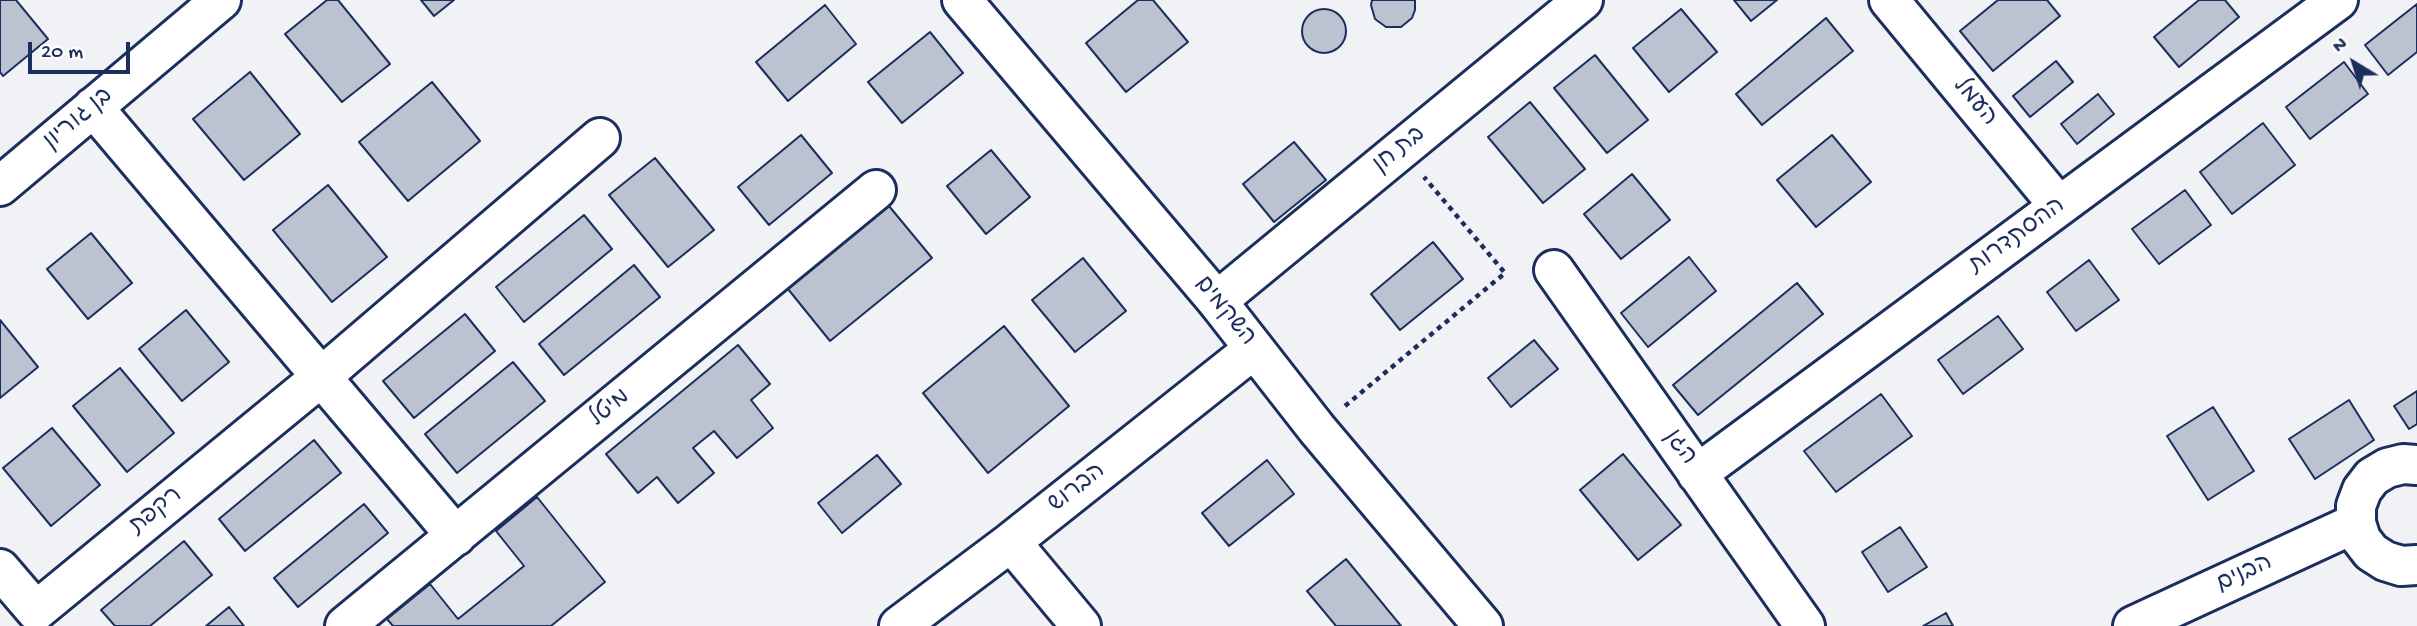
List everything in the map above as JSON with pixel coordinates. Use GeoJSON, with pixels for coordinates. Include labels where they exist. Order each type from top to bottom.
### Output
{"type":"FeatureCollection","features":[{"type":"Feature","properties":{"kind":"street","name":"בן גוריון"},"geometry":{"type":"LineString","coordinates":[[0,186],[221,0]]}},
{"type":"Feature","properties":{"kind":"street","name":"השקמים"},"geometry":{"type":"LineString","coordinates":[[962,0],[1217,301],[1317,429],[1483,626]]}},
{"type":"Feature","properties":{"kind":"street","name":"בת חן"},"geometry":{"type":"LineString","coordinates":[[1217,301],[1583,0]]}},
{"type":"Feature","properties":{"kind":"street","name":"העמל"},"geometry":{"type":"LineString","coordinates":[[1889,0],[2059,206]]}},
{"type":"Feature","properties":{"kind":"street","name":"ההסתדרות"},"geometry":{"type":"LineString","coordinates":[[1697,474],[2338,0]]}},
{"type":"Feature","properties":{"kind":"street"},"geometry":{"type":"LineString","coordinates":[[93,107],[456,536]]}},
{"type":"Feature","properties":{"kind":"street","name":"רקפת"},"geometry":{"type":"LineString","coordinates":[[0,569],[43,619],[600,138]]}},
{"type":"Feature","properties":{"kind":"street","name":"מיטל"},"geometry":{"type":"LineString","coordinates":[[345,626],[876,190]]}},
{"type":"Feature","properties":{"kind":"street","name":"הגן"},"geometry":{"type":"LineString","coordinates":[[1554,270],[1805,626]]}},
{"type":"Feature","properties":{"kind":"street","name":"הברוש"},"geometry":{"type":"LineString","coordinates":[[899,626],[1011,542],[1254,349]]}},
{"type":"Feature","properties":{"kind":"street"},"geometry":{"type":"LineString","coordinates":[[2417,465],[2403,464],[2386,468],[2372,477],[2362,490],[2356,506],[2356,523],[2361,539],[2371,552],[2385,561],[2417,565]]}},
{"type":"Feature","properties":{"kind":"street","name":"הבנים"},"geometry":{"type":"LineString","coordinates":[[2133,626],[2356,523]]}},
{"type":"Feature","properties":{"kind":"street"},"geometry":{"type":"LineString","coordinates":[[1011,542],[1081,626]]}},
{"type":"Feature","properties":{"kind":"path"},"geometry":{"type":"LineString","coordinates":[[1317,429],[1505,274],[1401,150]]}},
{"type":"Feature","properties":{"kind":"building"},"geometry":{"type":"Polygon","coordinates":[[[0,0],[16,0],[48,39],[3,76],[0,72],[0,0]]]}},
{"type":"Feature","properties":{"kind":"building"},"geometry":{"type":"Polygon","coordinates":[[[327,0],[338,0],[390,64],[342,102],[285,34],[327,0]]]}},
{"type":"Feature","properties":{"kind":"building"},"geometry":{"type":"Polygon","coordinates":[[[421,0],[454,0],[434,16],[421,0]]]}},
{"type":"Feature","properties":{"kind":"building"},"geometry":{"type":"Polygon","coordinates":[[[1138,0],[1153,0],[1188,42],[1126,92],[1086,43],[1138,0]]]}},
{"type":"Feature","properties":{"kind":"building"},"geometry":{"type":"Polygon","coordinates":[[[1372,0],[1415,0],[1415,10],[1412,18],[1401,27],[1386,27],[1375,19],[1372,0]]]}},
{"type":"Feature","properties":{"kind":"building"},"geometry":{"type":"Polygon","coordinates":[[[1734,0],[1777,0],[1751,21],[1734,0]]]}},
{"type":"Feature","properties":{"kind":"building"},"geometry":{"type":"Polygon","coordinates":[[[1998,0],[2047,0],[2060,16],[1993,71],[1960,31],[1998,0]]]}},
{"type":"Feature","properties":{"kind":"building"},"geometry":{"type":"Polygon","coordinates":[[[2199,0],[2225,0],[2239,17],[2179,67],[2154,37],[2199,0]]]}},
{"type":"Feature","properties":{"kind":"building"},"geometry":{"type":"Polygon","coordinates":[[[2417,4],[2417,52],[2388,75],[2365,45],[2417,4]]]}},
{"type":"Feature","properties":{"kind":"building"},"geometry":{"type":"Polygon","coordinates":[[[825,5],[856,44],[788,101],[756,62],[825,5]]]}},
{"type":"Feature","properties":{"kind":"building"},"geometry":{"type":"Polygon","coordinates":[[[1324,9],[1333,10],[1340,15],[1345,22],[1345,40],[1340,47],[1333,52],[1324,53],[1315,52],[1308,47],[1303,40],[1302,31],[1303,22],[1308,15],[1315,10],[1324,9]]]}},
{"type":"Feature","properties":{"kind":"building"},"geometry":{"type":"Polygon","coordinates":[[[1681,9],[1717,52],[1669,92],[1633,48],[1681,9]]]}},
{"type":"Feature","properties":{"kind":"building"},"geometry":{"type":"Polygon","coordinates":[[[1826,18],[1853,51],[1762,125],[1736,94],[1826,18]]]}},
{"type":"Feature","properties":{"kind":"building"},"geometry":{"type":"Polygon","coordinates":[[[930,32],[963,73],[902,123],[868,82],[930,32]]]}},
{"type":"Feature","properties":{"kind":"building"},"geometry":{"type":"Polygon","coordinates":[[[1595,55],[1648,120],[1607,153],[1554,88],[1595,55]]]}},
{"type":"Feature","properties":{"kind":"building"},"geometry":{"type":"Polygon","coordinates":[[[2056,61],[2073,82],[2030,117],[2013,96],[2056,61]]]}},
{"type":"Feature","properties":{"kind":"building"},"geometry":{"type":"Polygon","coordinates":[[[2344,62],[2368,94],[2310,139],[2286,107],[2344,62]]]}},
{"type":"Feature","properties":{"kind":"building"},"geometry":{"type":"Polygon","coordinates":[[[250,72],[300,134],[244,180],[193,119],[250,72]]]}},
{"type":"Feature","properties":{"kind":"building"},"geometry":{"type":"Polygon","coordinates":[[[432,82],[480,141],[408,201],[359,142],[432,82]]]}},
{"type":"Feature","properties":{"kind":"building"},"geometry":{"type":"Polygon","coordinates":[[[2098,94],[2114,114],[2077,144],[2061,124],[2098,94]]]}},
{"type":"Feature","properties":{"kind":"building"},"geometry":{"type":"Polygon","coordinates":[[[1530,102],[1585,169],[1543,203],[1488,137],[1530,102]]]}},
{"type":"Feature","properties":{"kind":"building"},"geometry":{"type":"Polygon","coordinates":[[[2263,123],[2295,165],[2232,214],[2200,172],[2263,123]]]}},
{"type":"Feature","properties":{"kind":"building"},"geometry":{"type":"Polygon","coordinates":[[[801,135],[832,173],[769,225],[738,187],[801,135]]]}},
{"type":"Feature","properties":{"kind":"building"},"geometry":{"type":"Polygon","coordinates":[[[1832,135],[1871,182],[1816,227],[1777,180],[1832,135]]]}},
{"type":"Feature","properties":{"kind":"building"},"geometry":{"type":"Polygon","coordinates":[[[1294,142],[1326,180],[1274,222],[1243,184],[1294,142]]]}},
{"type":"Feature","properties":{"kind":"building"},"geometry":{"type":"Polygon","coordinates":[[[991,150],[1030,197],[986,234],[947,186],[991,150]]]}},
{"type":"Feature","properties":{"kind":"building"},"geometry":{"type":"Polygon","coordinates":[[[655,158],[714,230],[668,267],[609,195],[655,158]]]}},
{"type":"Feature","properties":{"kind":"building"},"geometry":{"type":"Polygon","coordinates":[[[1632,174],[1670,220],[1621,259],[1584,214],[1632,174]]]}},
{"type":"Feature","properties":{"kind":"building"},"geometry":{"type":"Polygon","coordinates":[[[328,185],[387,257],[332,302],[273,230],[328,185]]]}},
{"type":"Feature","properties":{"kind":"building"},"geometry":{"type":"Polygon","coordinates":[[[2185,190],[2211,225],[2159,264],[2132,229],[2185,190]]]}},
{"type":"Feature","properties":{"kind":"building"},"geometry":{"type":"Polygon","coordinates":[[[889,206],[932,258],[830,341],[788,289],[889,206]]]}},
{"type":"Feature","properties":{"kind":"building"},"geometry":{"type":"Polygon","coordinates":[[[584,215],[612,249],[524,322],[496,287],[584,215]]]}},
{"type":"Feature","properties":{"kind":"building"},"geometry":{"type":"Polygon","coordinates":[[[91,233],[132,283],[88,319],[47,269],[91,233]]]}},
{"type":"Feature","properties":{"kind":"building"},"geometry":{"type":"Polygon","coordinates":[[[1433,242],[1463,279],[1400,330],[1371,294],[1433,242]]]}},
{"type":"Feature","properties":{"kind":"building"},"geometry":{"type":"Polygon","coordinates":[[[1689,257],[1716,291],[1648,347],[1621,313],[1689,257]]]}},
{"type":"Feature","properties":{"kind":"building"},"geometry":{"type":"Polygon","coordinates":[[[1083,258],[1126,311],[1075,352],[1032,300],[1083,258]]]}},
{"type":"Feature","properties":{"kind":"building"},"geometry":{"type":"Polygon","coordinates":[[[2089,260],[2119,300],[2076,331],[2047,292],[2089,260]]]}},
{"type":"Feature","properties":{"kind":"building"},"geometry":{"type":"Polygon","coordinates":[[[634,265],[660,297],[564,375],[539,344],[634,265]]]}},
{"type":"Feature","properties":{"kind":"building"},"geometry":{"type":"Polygon","coordinates":[[[1797,283],[1823,314],[1698,415],[1673,385],[1797,283]]]}},
{"type":"Feature","properties":{"kind":"building"},"geometry":{"type":"Polygon","coordinates":[[[186,310],[229,362],[182,401],[139,349],[186,310]]]}},
{"type":"Feature","properties":{"kind":"building"},"geometry":{"type":"Polygon","coordinates":[[[465,314],[495,351],[414,418],[383,381],[465,314]]]}},
{"type":"Feature","properties":{"kind":"building"},"geometry":{"type":"Polygon","coordinates":[[[1998,316],[2023,349],[1963,394],[1938,360],[1998,316]]]}},
{"type":"Feature","properties":{"kind":"building"},"geometry":{"type":"Polygon","coordinates":[[[0,320],[38,367],[0,398],[0,320]]]}},
{"type":"Feature","properties":{"kind":"building"},"geometry":{"type":"Polygon","coordinates":[[[1004,326],[1069,406],[988,473],[923,393],[1004,326]]]}},
{"type":"Feature","properties":{"kind":"building"},"geometry":{"type":"Polygon","coordinates":[[[1534,340],[1558,369],[1511,407],[1488,378],[1534,340]]]}},
{"type":"Feature","properties":{"kind":"building"},"geometry":{"type":"Polygon","coordinates":[[[738,345],[770,384],[751,400],[773,428],[737,458],[714,431],[693,448],[714,473],[678,503],[657,477],[638,493],[606,454],[738,345]]]}},
{"type":"Feature","properties":{"kind":"building"},"geometry":{"type":"Polygon","coordinates":[[[513,362],[545,401],[457,473],[425,434],[513,362]]]}},
{"type":"Feature","properties":{"kind":"building"},"geometry":{"type":"Polygon","coordinates":[[[120,368],[174,433],[127,472],[73,406],[120,368]]]}},
{"type":"Feature","properties":{"kind":"building"},"geometry":{"type":"Polygon","coordinates":[[[2417,391],[2417,424],[2409,429],[2394,406],[2417,391]]]}},
{"type":"Feature","properties":{"kind":"building"},"geometry":{"type":"Polygon","coordinates":[[[1881,394],[1912,436],[1836,492],[1804,451],[1881,394]]]}},
{"type":"Feature","properties":{"kind":"building"},"geometry":{"type":"Polygon","coordinates":[[[2349,400],[2374,440],[2315,479],[2289,439],[2349,400]]]}},
{"type":"Feature","properties":{"kind":"building"},"geometry":{"type":"Polygon","coordinates":[[[2213,407],[2254,471],[2208,500],[2167,436],[2213,407]]]}},
{"type":"Feature","properties":{"kind":"building"},"geometry":{"type":"Polygon","coordinates":[[[52,428],[100,485],[51,526],[3,468],[52,428]]]}},
{"type":"Feature","properties":{"kind":"building"},"geometry":{"type":"Polygon","coordinates":[[[314,440],[341,473],[245,551],[219,519],[314,440]]]}},
{"type":"Feature","properties":{"kind":"building"},"geometry":{"type":"Polygon","coordinates":[[[1623,454],[1681,525],[1638,560],[1580,490],[1623,454]]]}},
{"type":"Feature","properties":{"kind":"building"},"geometry":{"type":"Polygon","coordinates":[[[877,455],[901,484],[842,533],[818,503],[877,455]]]}},
{"type":"Feature","properties":{"kind":"building"},"geometry":{"type":"Polygon","coordinates":[[[1267,460],[1294,494],[1229,546],[1202,513],[1267,460]]]}},
{"type":"Feature","properties":{"kind":"building"},"geometry":{"type":"Polygon","coordinates":[[[537,497],[605,582],[551,626],[393,626],[387,619],[430,584],[458,619],[524,566],[496,531],[537,497]]]}},
{"type":"Feature","properties":{"kind":"building"},"geometry":{"type":"Polygon","coordinates":[[[364,504],[388,533],[298,607],[274,578],[364,504]]]}},
{"type":"Feature","properties":{"kind":"building"},"geometry":{"type":"Polygon","coordinates":[[[1900,527],[1927,567],[1888,592],[1862,552],[1900,527]]]}},
{"type":"Feature","properties":{"kind":"building"},"geometry":{"type":"Polygon","coordinates":[[[184,541],[212,575],[150,626],[115,626],[101,610],[184,541]]]}},
{"type":"Feature","properties":{"kind":"building"},"geometry":{"type":"Polygon","coordinates":[[[1346,559],[1401,626],[1336,626],[1307,591],[1346,559]]]}},
{"type":"Feature","properties":{"kind":"building"},"geometry":{"type":"Polygon","coordinates":[[[229,607],[244,626],[206,626],[229,607]]]}},
{"type":"Feature","properties":{"kind":"building"},"geometry":{"type":"Polygon","coordinates":[[[1946,613],[1953,626],[1923,626],[1946,613]]]}}]}
